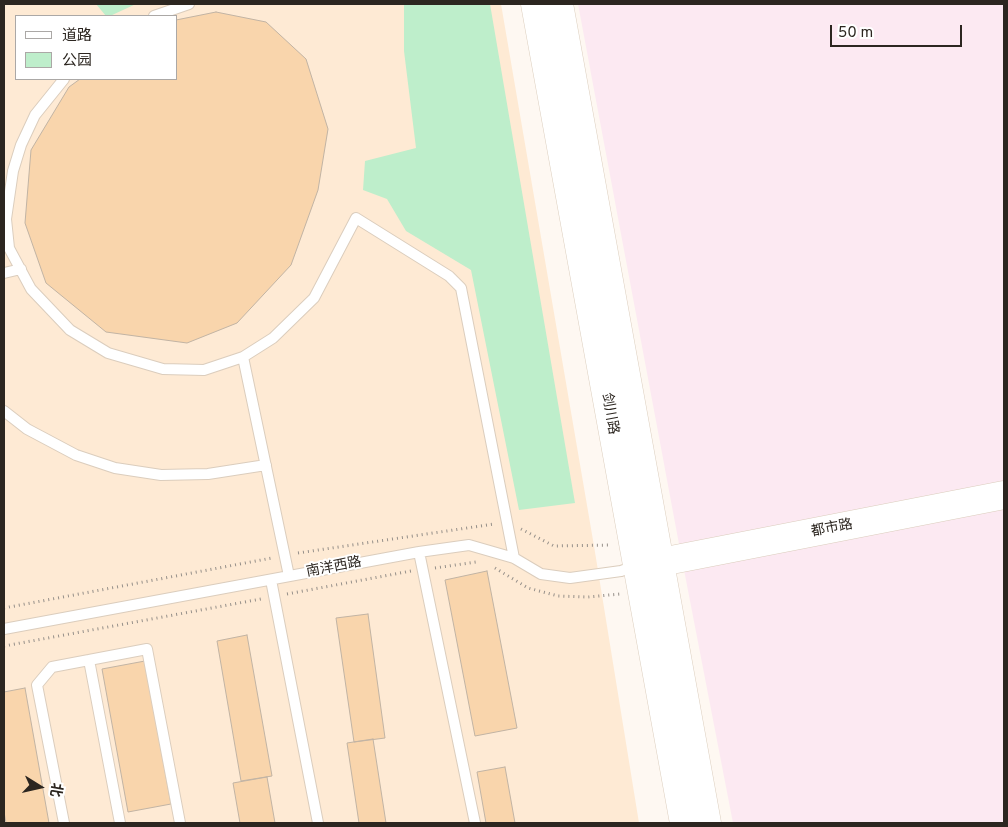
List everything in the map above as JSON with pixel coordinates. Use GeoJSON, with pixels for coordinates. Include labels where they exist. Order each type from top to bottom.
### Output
{"type":"FeatureCollection","features":[{"type":"Feature","properties":{"kind":"main road","name":"剑川路"},"geometry":{"type":"LineString","coordinates":[[535,4],[649,564],[707,823]]}},
{"type":"Feature","properties":{"kind":"main road","name":"剑川路"},"geometry":{"type":"LineString","coordinates":[[559,4],[649,564],[684,823]]}},
{"type":"Feature","properties":{"kind":"main road","name":"都市路"},"geometry":{"type":"LineString","coordinates":[[649,564],[1004,496]]}},
{"type":"Feature","properties":{"kind":"lane"},"geometry":{"type":"LineString","coordinates":[[157,15],[189,4]]}},
{"type":"Feature","properties":{"kind":"lane"},"geometry":{"type":"LineString","coordinates":[[63,80],[35,114],[21,145],[13,171],[6,219],[9,248],[32,289],[70,330],[108,354],[163,369],[204,370],[243,357],[274,338],[314,298],[356,218],[449,276],[461,288],[514,558]]}},
{"type":"Feature","properties":{"kind":"lane"},"geometry":{"type":"LineString","coordinates":[[4,273],[21,269]]}},
{"type":"Feature","properties":{"kind":"lane"},"geometry":{"type":"LineString","coordinates":[[243,357],[289,576]]}},
{"type":"Feature","properties":{"kind":"lane"},"geometry":{"type":"LineString","coordinates":[[4,411],[27,430],[76,455],[115,468],[161,475],[208,474],[266,464]]}},
{"type":"Feature","properties":{"kind":"lane","name":"南洋西路"},"geometry":{"type":"LineString","coordinates":[[4,629],[418,552],[469,545],[514,558],[541,574],[570,578],[621,571],[649,564]]}},
{"type":"Feature","properties":{"kind":"lane"},"geometry":{"type":"LineString","coordinates":[[418,552],[475,823]]}},
{"type":"Feature","properties":{"kind":"lane"},"geometry":{"type":"LineString","coordinates":[[271,580],[318,823]]}},
{"type":"Feature","properties":{"kind":"lane"},"geometry":{"type":"LineString","coordinates":[[64,823],[37,685],[52,666],[147,649],[180,823]]}},
{"type":"Feature","properties":{"kind":"lane"},"geometry":{"type":"LineString","coordinates":[[89,660],[120,823]]}},
{"type":"Feature","properties":{"kind":"path"},"geometry":{"type":"LineString","coordinates":[[4,646],[422,569],[480,562]]}},
{"type":"Feature","properties":{"kind":"path"},"geometry":{"type":"LineString","coordinates":[[488,565],[505,573],[528,588],[558,596],[588,597],[624,594]]}},
{"type":"Feature","properties":{"kind":"shaded area"},"geometry":{"type":"Polygon","coordinates":[[[4,4],[501,4],[594,546],[639,823],[4,823],[4,4]]]}},
{"type":"Feature","properties":{"kind":"shaded area"},"geometry":{"type":"Polygon","coordinates":[[[578,4],[1004,4],[1004,823],[733,823],[578,4]]]}},
{"type":"Feature","properties":{"kind":"green space"},"geometry":{"type":"Polygon","coordinates":[[[96,4],[136,4],[112,15],[105,15],[96,4]]]}},
{"type":"Feature","properties":{"kind":"green space"},"geometry":{"type":"Polygon","coordinates":[[[404,4],[490,4],[575,503],[519,510],[471,270],[406,231],[387,199],[363,190],[365,161],[416,148],[404,51],[404,4]]]}},
{"type":"Feature","properties":{"kind":"building"},"geometry":{"type":"Polygon","coordinates":[[[216,12],[266,22],[306,59],[328,129],[318,190],[291,265],[237,323],[187,343],[106,332],[46,283],[25,223],[31,150],[69,87],[79,80],[178,80],[178,20],[216,12]]]}},
{"type":"Feature","properties":{"kind":"building"},"geometry":{"type":"Polygon","coordinates":[[[487,571],[517,728],[475,736],[445,580],[487,571]]]}},
{"type":"Feature","properties":{"kind":"building"},"geometry":{"type":"Polygon","coordinates":[[[368,614],[385,738],[354,742],[336,618],[368,614]]]}},
{"type":"Feature","properties":{"kind":"building"},"geometry":{"type":"Polygon","coordinates":[[[247,635],[272,776],[241,781],[217,641],[247,635]]]}},
{"type":"Feature","properties":{"kind":"building"},"geometry":{"type":"Polygon","coordinates":[[[145,661],[171,804],[128,812],[102,669],[145,661]]]}},
{"type":"Feature","properties":{"kind":"building"},"geometry":{"type":"Polygon","coordinates":[[[25,688],[49,823],[6,823],[4,812],[4,692],[25,688]]]}},
{"type":"Feature","properties":{"kind":"building"},"geometry":{"type":"Polygon","coordinates":[[[373,739],[386,823],[359,823],[347,743],[373,739]]]}},
{"type":"Feature","properties":{"kind":"building"},"geometry":{"type":"Polygon","coordinates":[[[505,767],[515,823],[486,823],[477,772],[505,767]]]}},
{"type":"Feature","properties":{"kind":"building"},"geometry":{"type":"Polygon","coordinates":[[[267,777],[275,823],[240,823],[233,783],[267,777]]]}}]}
